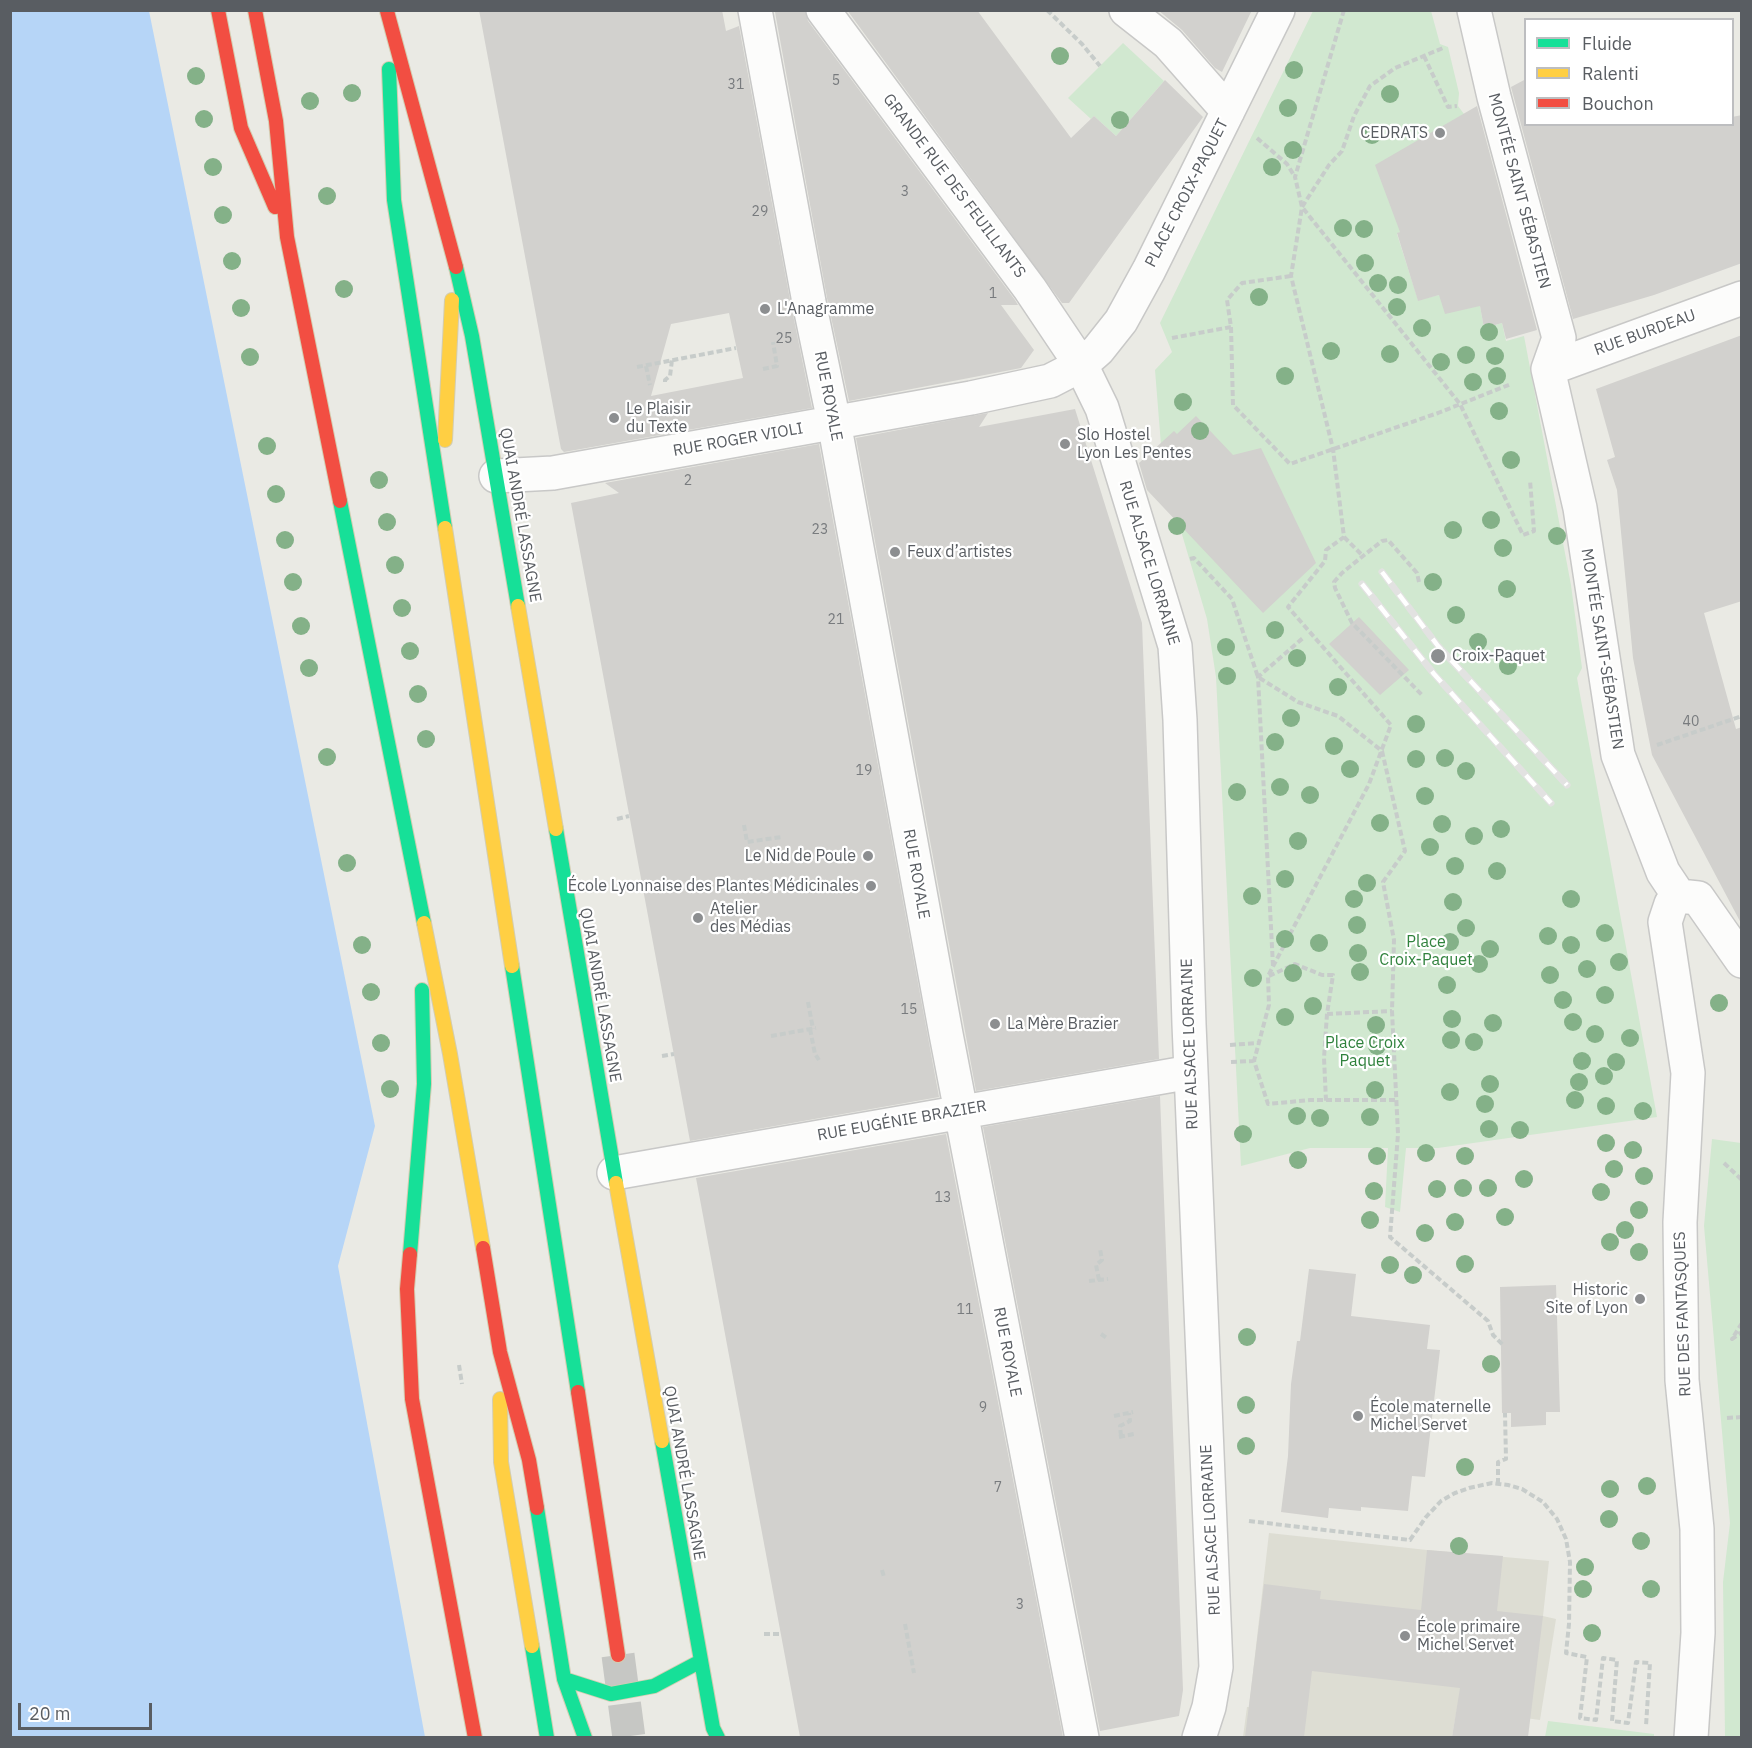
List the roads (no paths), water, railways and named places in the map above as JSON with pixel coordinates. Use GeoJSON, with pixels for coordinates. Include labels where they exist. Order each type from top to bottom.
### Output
{"type":"FeatureCollection","features":[{"type":"Feature","properties":{"kind":"main road"},"geometry":{"type":"LineString","coordinates":[[218,10],[241,128],[287,237]]}},
{"type":"Feature","properties":{"kind":"main road"},"geometry":{"type":"LineString","coordinates":[[255,10],[276,121],[287,237],[450,1054],[500,1352],[530,1460],[564,1678],[585,1737]]}},
{"type":"Feature","properties":{"kind":"main road","name":"QUAI ANDRÉ LASSAGNE"},"geometry":{"type":"LineString","coordinates":[[387,11],[454,256],[472,336],[614,1173],[715,1733]]}},
{"type":"Feature","properties":{"kind":"main road","name":"QUAI ANDRÉ LASSAGNE"},"geometry":{"type":"LineString","coordinates":[[387,11],[394,200],[618,1655]]}},
{"type":"Feature","properties":{"kind":"main road","name":"QUAI ANDRÉ LASSAGNE"},"geometry":{"type":"LineString","coordinates":[[442,510],[454,256]]}},
{"type":"Feature","properties":{"kind":"main road"},"geometry":{"type":"LineString","coordinates":[[420,910],[424,1084],[406,1289],[412,1399],[475,1737]]}},
{"type":"Feature","properties":{"kind":"main road"},"geometry":{"type":"LineString","coordinates":[[500,1352],[501,1462],[547,1737]]}},
{"type":"Feature","properties":{"kind":"main road"},"geometry":{"type":"LineString","coordinates":[[564,1678],[611,1694],[654,1686],[702,1661]]}},
{"type":"Feature","properties":{"kind":"street","name":"RUE ROYALE"},"geometry":{"type":"LineString","coordinates":[[755,10],[809,302],[834,422],[961,1111],[1082,1737]]}},
{"type":"Feature","properties":{"kind":"street","name":"GRANDE RUE DES FEUILLANTS"},"geometry":{"type":"LineString","coordinates":[[823,10],[1030,289],[1081,364]]}},
{"type":"Feature","properties":{"kind":"street"},"geometry":{"type":"LineString","coordinates":[[1126,10],[1168,43],[1228,111]]}},
{"type":"Feature","properties":{"kind":"street","name":"PLACE CROIX-PAQUET"},"geometry":{"type":"LineString","coordinates":[[1081,364],[1098,350],[1120,321],[1149,270],[1278,10]]}},
{"type":"Feature","properties":{"kind":"street","name":"MONTÉE SAINT SÉBASTIEN"},"geometry":{"type":"LineString","coordinates":[[1475,11],[1494,97],[1559,338],[1535,374]]}},
{"type":"Feature","properties":{"kind":"street","name":"RUE BURDEAU"},"geometry":{"type":"LineString","coordinates":[[1535,374],[1742,298]]}},
{"type":"Feature","properties":{"kind":"street","name":"RUE ROGER VIOLI"},"geometry":{"type":"LineString","coordinates":[[496,476],[553,473],[1018,388],[1050,381],[1081,364]]}},
{"type":"Feature","properties":{"kind":"street","name":"RUE ALSACE LORRAINE"},"geometry":{"type":"LineString","coordinates":[[1081,364],[1102,408],[1175,646],[1181,732],[1191,1072],[1216,1667],[1209,1707],[1199,1737]]}},
{"type":"Feature","properties":{"kind":"street","name":"MONTÉE SAINT-SÉBASTIEN"},"geometry":{"type":"LineString","coordinates":[[1535,374],[1580,508],[1618,755],[1663,872],[1679,896]]}},
{"type":"Feature","properties":{"kind":"street"},"geometry":{"type":"LineString","coordinates":[[1679,896],[1698,898],[1742,962]]}},
{"type":"Feature","properties":{"kind":"street","name":"RUE DES FANTASQUES"},"geometry":{"type":"LineString","coordinates":[[1679,896],[1671,904],[1665,922],[1688,1073],[1680,1222],[1682,1380],[1697,1529],[1697,1644],[1691,1737]]}},
{"type":"Feature","properties":{"kind":"street","name":"RUE EUGÉNIE BRAZIER"},"geometry":{"type":"LineString","coordinates":[[614,1173],[1191,1072]]}},
{"type":"Feature","properties":{"kind":"water"},"geometry":{"type":"Polygon","coordinates":[[[11,10],[149,11],[375,1126],[338,1266],[425,1737],[11,1737],[11,10]]]}},
{"type":"Feature","properties":{"kind":"tunnel"},"geometry":{"type":"LineString","coordinates":[[618,1655],[629,1738]]}},
{"type":"Feature","properties":{"kind":"railway"},"geometry":{"type":"LineString","coordinates":[[1382,572],[1438,646],[1567,785]]}},
{"type":"Feature","properties":{"kind":"railway"},"geometry":{"type":"LineString","coordinates":[[1362,584],[1434,674],[1551,803]]}},
{"type":"Feature","properties":{"kind":"place","name":"CEDRATS"},"geometry":{"type":"Point","coordinates":[1440,133]}},
{"type":"Feature","properties":{"kind":"place","name":"L'Anagramme"},"geometry":{"type":"Point","coordinates":[765,309]}},
{"type":"Feature","properties":{"kind":"place","name":"Le Plaisir du Texte"},"geometry":{"type":"Point","coordinates":[614,418]}},
{"type":"Feature","properties":{"kind":"place","name":"Slo Hostel Lyon Les Pentes"},"geometry":{"type":"Point","coordinates":[1065,444]}},
{"type":"Feature","properties":{"kind":"place","name":"Feux d’artistes"},"geometry":{"type":"Point","coordinates":[895,552]}},
{"type":"Feature","properties":{"kind":"place","name":"Croix-Paquet"},"geometry":{"type":"Point","coordinates":[1438,656]}},
{"type":"Feature","properties":{"kind":"place","name":"Le Nid de Poule"},"geometry":{"type":"Point","coordinates":[868,856]}},
{"type":"Feature","properties":{"kind":"place","name":"École Lyonnaise des Plantes Médicinales"},"geometry":{"type":"Point","coordinates":[871,886]}},
{"type":"Feature","properties":{"kind":"place","name":"Atelier des Médias"},"geometry":{"type":"Point","coordinates":[698,918]}},
{"type":"Feature","properties":{"kind":"place","name":"La Mère Brazier"},"geometry":{"type":"Point","coordinates":[995,1024]}},
{"type":"Feature","properties":{"kind":"place","name":"Historic Site of Lyon"},"geometry":{"type":"Point","coordinates":[1640,1299]}},
{"type":"Feature","properties":{"kind":"place","name":"École maternelle Michel Servet"},"geometry":{"type":"Point","coordinates":[1358,1416]}},
{"type":"Feature","properties":{"kind":"place","name":"École primaire Michel Servet"},"geometry":{"type":"Point","coordinates":[1405,1636]}},
{"type":"Feature","properties":{"kind":"park label","name":"Place Croix-Paquet"},"geometry":{"type":"Point","coordinates":[1426,951]}},
{"type":"Feature","properties":{"kind":"park label","name":"Place Croix Paquet"},"geometry":{"type":"Point","coordinates":[1365,1052]}}]}
